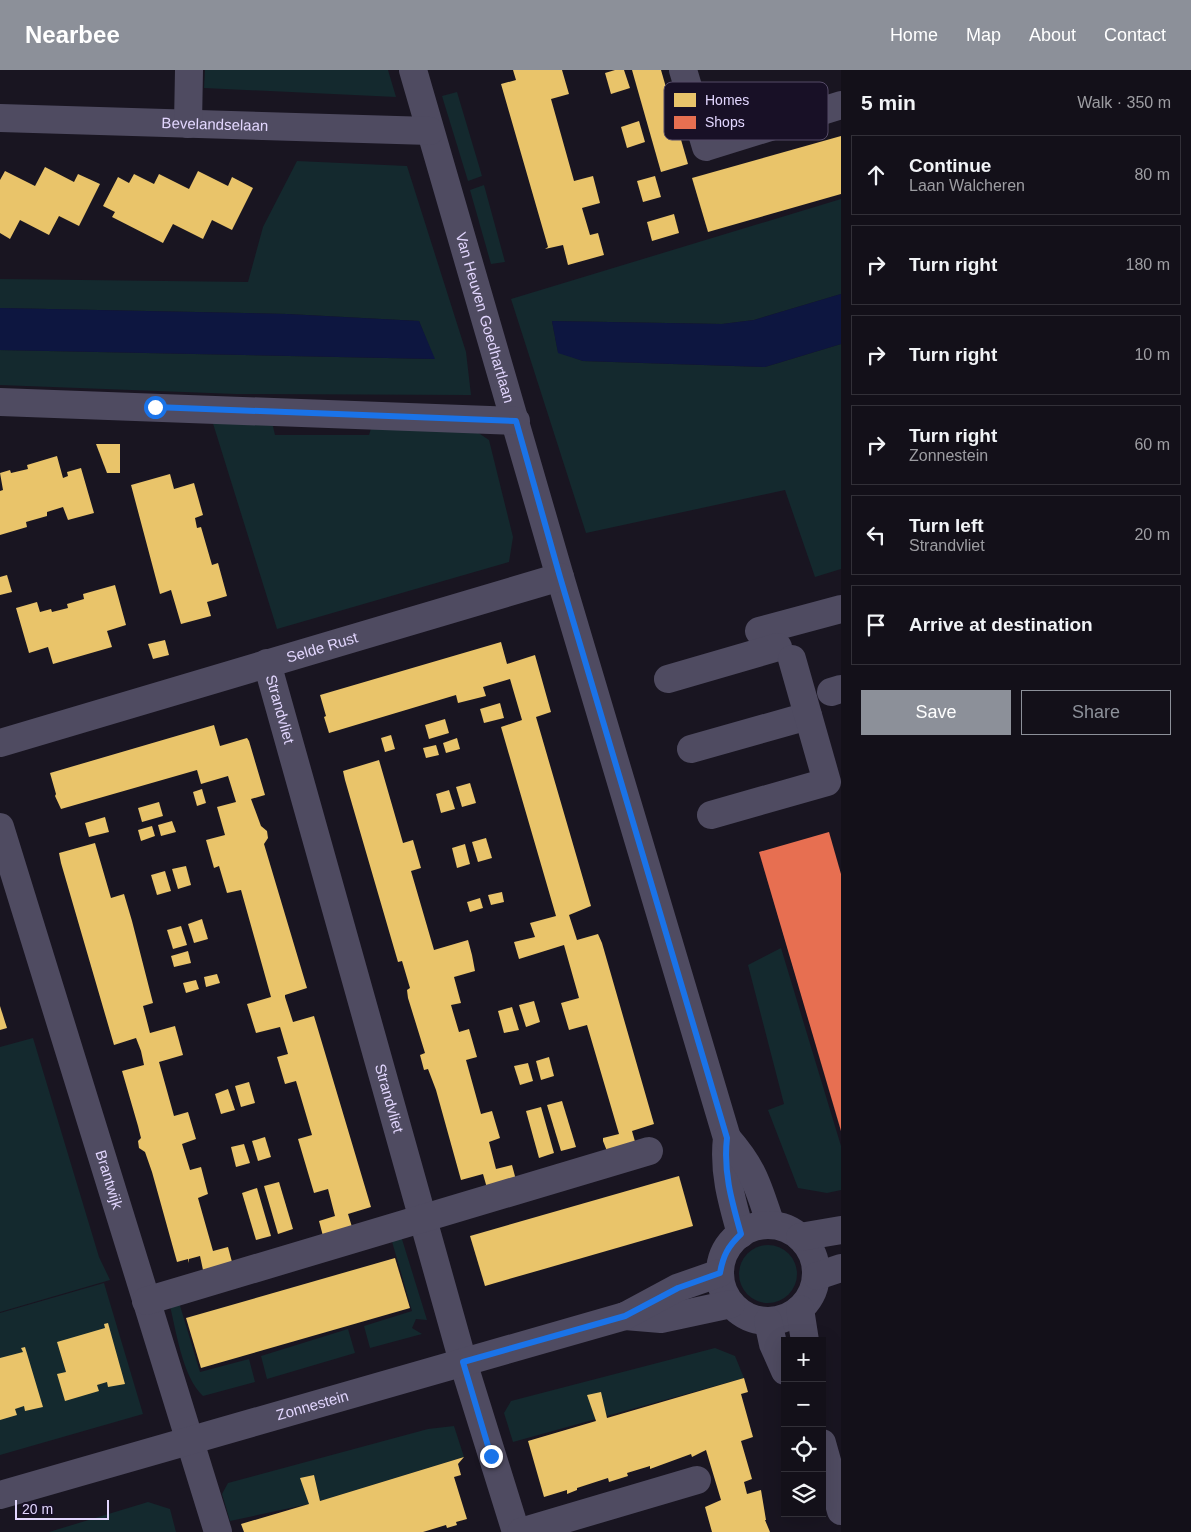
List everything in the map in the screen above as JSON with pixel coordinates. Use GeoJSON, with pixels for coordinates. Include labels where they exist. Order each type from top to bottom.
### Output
{"type":"FeatureCollection","features":[{"type":"Feature","properties":{"kind":"street"},"geometry":{"type":"LineString","coordinates":[[188,124],[189,70]]}},
{"type":"Feature","properties":{"kind":"street","name":"Van Heuven Goedhartlaan"},"geometry":{"type":"LineString","coordinates":[[413,70],[560,577],[727,1138],[725,1159],[729,1191],[741,1234]]}},
{"type":"Feature","properties":{"kind":"street"},"geometry":{"type":"LineString","coordinates":[[683,70],[687,82]]}},
{"type":"Feature","properties":{"kind":"street"},"geometry":{"type":"LineString","coordinates":[[828,109],[841,105]]}},
{"type":"Feature","properties":{"kind":"street","name":"Bevelandselaan"},"geometry":{"type":"LineString","coordinates":[[0,118],[430,131]]}},
{"type":"Feature","properties":{"kind":"street"},"geometry":{"type":"LineString","coordinates":[[704,140],[706,147],[728,140]]}},
{"type":"Feature","properties":{"kind":"street"},"geometry":{"type":"LineString","coordinates":[[0,402],[516,421]]}},
{"type":"Feature","properties":{"kind":"street","name":"Selde Rust"},"geometry":{"type":"LineString","coordinates":[[0,743],[560,577]]}},
{"type":"Feature","properties":{"kind":"street"},"geometry":{"type":"LineString","coordinates":[[668,679],[776,646],[841,609]]}},
{"type":"Feature","properties":{"kind":"street"},"geometry":{"type":"LineString","coordinates":[[712,815],[827,782],[808,716],[776,646]]}},
{"type":"Feature","properties":{"kind":"street","name":"Strandvliet"},"geometry":{"type":"LineString","coordinates":[[267,663],[463,1362],[516,1532]]}},
{"type":"Feature","properties":{"kind":"street"},"geometry":{"type":"LineString","coordinates":[[691,749],[808,716]]}},
{"type":"Feature","properties":{"kind":"street","name":"Brantwijk"},"geometry":{"type":"LineString","coordinates":[[0,827],[10,893],[146,1301],[218,1532]]}},
{"type":"Feature","properties":{"kind":"street","name":"Van Heuven Goedhartlaan"},"geometry":{"type":"LineString","coordinates":[[727,1138],[743,1157],[758,1182],[771,1225]]}},
{"type":"Feature","properties":{"kind":"street"},"geometry":{"type":"LineString","coordinates":[[146,1301],[649,1151]]}},
{"type":"Feature","properties":{"kind":"street"},"geometry":{"type":"LineString","coordinates":[[771,1225],[786,1228],[800,1237],[829,1272],[814,1288],[800,1310],[786,1318],[768,1321],[748,1317],[731,1304],[723,1290],[720,1273],[723,1258],[730,1244],[741,1234],[755,1227],[771,1225]]}},
{"type":"Feature","properties":{"kind":"street"},"geometry":{"type":"LineString","coordinates":[[800,1237],[841,1230]]}},
{"type":"Feature","properties":{"kind":"street","name":"Zonnestein"},"geometry":{"type":"LineString","coordinates":[[0,1494],[625,1316],[678,1288],[720,1273]]}},
{"type":"Feature","properties":{"kind":"street","name":"Zonnestein"},"geometry":{"type":"LineString","coordinates":[[625,1316],[662,1319],[731,1304]]}},
{"type":"Feature","properties":{"kind":"street"},"geometry":{"type":"LineString","coordinates":[[800,1310],[804,1337]]}},
{"type":"Feature","properties":{"kind":"street"},"geometry":{"type":"LineString","coordinates":[[768,1321],[773,1344],[781,1362]]}},
{"type":"Feature","properties":{"kind":"street"},"geometry":{"type":"LineString","coordinates":[[826,1457],[841,1511]]}},
{"type":"Feature","properties":{"kind":"street"},"geometry":{"type":"LineString","coordinates":[[520,1532],[697,1480]]}},
{"type":"Feature","properties":{"kind":"green space"},"geometry":{"type":"Polygon","coordinates":[[[205,70],[388,70],[396,97],[204,88],[205,70]]]}},
{"type":"Feature","properties":{"kind":"green space"},"geometry":{"type":"Polygon","coordinates":[[[457,92],[482,176],[468,181],[442,96],[457,92]]]}},
{"type":"Feature","properties":{"kind":"green space"},"geometry":{"type":"Polygon","coordinates":[[[297,161],[407,166],[466,352],[471,395],[236,394],[0,385],[0,350],[434,359],[419,321],[287,314],[0,308],[0,279],[248,282],[263,227],[297,161]]]}},
{"type":"Feature","properties":{"kind":"green space"},"geometry":{"type":"Polygon","coordinates":[[[484,185],[505,262],[491,264],[470,190],[484,185]]]}},
{"type":"Feature","properties":{"kind":"green space"},"geometry":{"type":"Polygon","coordinates":[[[841,199],[841,294],[754,320],[722,324],[552,321],[558,352],[583,361],[765,367],[841,344],[841,569],[815,577],[785,490],[586,533],[511,299],[841,199]]]}},
{"type":"Feature","properties":{"kind":"green space"},"geometry":{"type":"Polygon","coordinates":[[[211,417],[271,418],[275,435],[369,435],[373,422],[471,428],[489,440],[513,537],[509,562],[277,629],[211,417]]]}},
{"type":"Feature","properties":{"kind":"green space"},"geometry":{"type":"Polygon","coordinates":[[[781,948],[841,1146],[841,1190],[827,1193],[798,1188],[768,1110],[784,1104],[748,965],[781,948]]]}},
{"type":"Feature","properties":{"kind":"green space"},"geometry":{"type":"Polygon","coordinates":[[[33,1038],[99,1257],[110,1280],[0,1312],[0,1047],[33,1038]]]}},
{"type":"Feature","properties":{"kind":"green space"},"geometry":{"type":"Polygon","coordinates":[[[401,1236],[427,1320],[416,1319],[412,1328],[422,1334],[370,1348],[364,1326],[412,1311],[391,1238],[401,1236]]]}},
{"type":"Feature","properties":{"kind":"green space"},"geometry":{"type":"Polygon","coordinates":[[[768,1245],[779,1247],[792,1258],[797,1274],[795,1285],[784,1298],[768,1303],[757,1301],[744,1290],[739,1274],[741,1263],[752,1250],[768,1245]]]}},
{"type":"Feature","properties":{"kind":"green space"},"geometry":{"type":"Polygon","coordinates":[[[104,1283],[143,1414],[0,1455],[0,1313],[104,1283]]]}},
{"type":"Feature","properties":{"kind":"green space"},"geometry":{"type":"Polygon","coordinates":[[[178,1299],[200,1372],[249,1359],[255,1382],[203,1396],[190,1377],[181,1352],[169,1302],[178,1299]]]}},
{"type":"Feature","properties":{"kind":"green space"},"geometry":{"type":"Polygon","coordinates":[[[348,1329],[355,1353],[267,1379],[261,1356],[348,1329]]]}},
{"type":"Feature","properties":{"kind":"green space"},"geometry":{"type":"Polygon","coordinates":[[[715,1348],[735,1356],[744,1378],[513,1442],[504,1413],[511,1401],[715,1348]]]}},
{"type":"Feature","properties":{"kind":"green space"},"geometry":{"type":"Polygon","coordinates":[[[454,1426],[464,1457],[320,1501],[314,1475],[301,1478],[309,1504],[230,1521],[222,1494],[228,1483],[428,1429],[454,1426]]]}},
{"type":"Feature","properties":{"kind":"green space"},"geometry":{"type":"Polygon","coordinates":[[[148,1502],[170,1509],[176,1532],[49,1532],[148,1502]]]}},
{"type":"Feature","properties":{"kind":"shaded area"},"geometry":{"type":"Polygon","coordinates":[[[841,294],[841,344],[765,367],[583,361],[558,353],[552,321],[722,324],[754,320],[841,294]]]}},
{"type":"Feature","properties":{"kind":"shaded area"},"geometry":{"type":"Polygon","coordinates":[[[0,308],[287,314],[419,321],[435,359],[0,350],[0,308]]]}},
{"type":"Feature","properties":{"kind":"building: Homes"},"geometry":{"type":"Polygon","coordinates":[[[513,70],[562,70],[569,94],[551,99],[574,181],[593,176],[600,203],[582,208],[590,235],[598,233],[604,255],[568,265],[563,245],[545,249],[548,247],[501,84],[516,80],[513,70]]]}},
{"type":"Feature","properties":{"kind":"building: Homes"},"geometry":{"type":"Polygon","coordinates":[[[624,70],[630,88],[611,94],[605,73],[624,70]]]}},
{"type":"Feature","properties":{"kind":"building: Homes"},"geometry":{"type":"Polygon","coordinates":[[[632,70],[661,70],[664,82],[664,140],[681,140],[688,164],[661,172],[632,70]]]}},
{"type":"Feature","properties":{"kind":"building: Homes"},"geometry":{"type":"Polygon","coordinates":[[[639,121],[645,142],[627,148],[621,127],[639,121]]]}},
{"type":"Feature","properties":{"kind":"building: Homes"},"geometry":{"type":"Polygon","coordinates":[[[841,136],[841,194],[708,232],[692,178],[841,136]]]}},
{"type":"Feature","properties":{"kind":"building: Homes"},"geometry":{"type":"Polygon","coordinates":[[[45,167],[74,182],[78,174],[100,184],[79,226],[59,216],[49,235],[20,220],[10,239],[0,233],[0,180],[5,171],[35,186],[45,167]]]}},
{"type":"Feature","properties":{"kind":"building: Homes"},"geometry":{"type":"Polygon","coordinates":[[[198,171],[228,186],[232,177],[253,188],[232,230],[212,220],[203,239],[173,224],[163,243],[112,217],[115,212],[103,206],[118,177],[129,183],[134,174],[154,184],[159,174],[189,189],[198,171]]]}},
{"type":"Feature","properties":{"kind":"building: Homes"},"geometry":{"type":"Polygon","coordinates":[[[655,176],[661,197],[643,202],[637,181],[655,176]]]}},
{"type":"Feature","properties":{"kind":"building: Homes"},"geometry":{"type":"Polygon","coordinates":[[[674,214],[679,233],[652,241],[647,222],[674,214]]]}},
{"type":"Feature","properties":{"kind":"building: Homes"},"geometry":{"type":"Polygon","coordinates":[[[96,444],[120,444],[120,473],[107,473],[96,444]]]}},
{"type":"Feature","properties":{"kind":"building: Homes"},"geometry":{"type":"Polygon","coordinates":[[[57,456],[63,478],[68,476],[67,472],[81,468],[94,513],[68,520],[63,507],[47,512],[47,516],[26,522],[27,527],[0,535],[0,491],[3,490],[0,473],[10,470],[11,473],[28,469],[27,465],[57,456]]]}},
{"type":"Feature","properties":{"kind":"building: Homes"},"geometry":{"type":"Polygon","coordinates":[[[170,474],[174,489],[194,483],[203,515],[195,518],[197,528],[201,527],[212,565],[218,563],[227,596],[207,602],[211,616],[181,624],[171,590],[160,594],[131,485],[170,474]]]}},
{"type":"Feature","properties":{"kind":"building: Homes"},"geometry":{"type":"Polygon","coordinates":[[[7,575],[12,592],[0,595],[0,577],[7,575]]]}},
{"type":"Feature","properties":{"kind":"building: Homes"},"geometry":{"type":"Polygon","coordinates":[[[115,585],[126,625],[107,631],[112,647],[53,664],[48,647],[29,653],[16,608],[37,602],[40,612],[51,609],[52,612],[68,608],[67,604],[84,599],[83,594],[115,585]]]}},
{"type":"Feature","properties":{"kind":"building: Homes"},"geometry":{"type":"Polygon","coordinates":[[[165,640],[169,655],[153,659],[148,644],[165,640]]]}},
{"type":"Feature","properties":{"kind":"building: Homes"},"geometry":{"type":"Polygon","coordinates":[[[501,642],[507,664],[535,655],[551,712],[536,717],[591,906],[569,915],[577,940],[598,934],[602,943],[654,1124],[632,1131],[636,1145],[607,1151],[603,1141],[603,1138],[619,1134],[587,1025],[569,1030],[561,1003],[579,998],[564,945],[519,959],[514,942],[535,937],[530,923],[556,916],[501,727],[522,720],[510,679],[483,687],[486,696],[458,703],[456,695],[329,733],[324,717],[326,716],[320,695],[501,642]]]}},
{"type":"Feature","properties":{"kind":"building: Homes"},"geometry":{"type":"Polygon","coordinates":[[[500,703],[504,718],[484,723],[480,709],[500,703]]]}},
{"type":"Feature","properties":{"kind":"building: Homes"},"geometry":{"type":"Polygon","coordinates":[[[445,719],[449,733],[429,739],[425,725],[445,719]]]}},
{"type":"Feature","properties":{"kind":"building: Homes"},"geometry":{"type":"Polygon","coordinates":[[[214,725],[220,746],[247,738],[249,741],[265,795],[251,799],[261,826],[267,831],[268,838],[264,844],[307,988],[285,995],[285,997],[293,1022],[314,1016],[371,1207],[348,1214],[352,1227],[323,1236],[319,1221],[335,1216],[328,1189],[314,1193],[298,1139],[312,1135],[296,1081],[285,1084],[277,1057],[288,1054],[280,1027],[256,1033],[247,1004],[271,997],[241,890],[227,893],[219,866],[214,868],[206,840],[225,835],[217,807],[236,802],[228,776],[201,784],[197,770],[61,809],[55,796],[50,773],[214,725]]]}},
{"type":"Feature","properties":{"kind":"building: Homes"},"geometry":{"type":"Polygon","coordinates":[[[391,735],[395,749],[385,752],[381,738],[391,735]]]}},
{"type":"Feature","properties":{"kind":"building: Homes"},"geometry":{"type":"Polygon","coordinates":[[[457,738],[460,749],[446,753],[443,743],[457,738]]]}},
{"type":"Feature","properties":{"kind":"building: Homes"},"geometry":{"type":"Polygon","coordinates":[[[436,745],[439,755],[426,758],[423,748],[436,745]]]}},
{"type":"Feature","properties":{"kind":"building: Homes"},"geometry":{"type":"Polygon","coordinates":[[[379,760],[403,843],[413,840],[421,868],[411,871],[434,950],[468,940],[475,971],[454,977],[461,1003],[451,1005],[459,1032],[469,1029],[477,1057],[466,1060],[481,1114],[492,1111],[500,1138],[489,1142],[496,1169],[512,1165],[516,1180],[487,1188],[483,1174],[461,1180],[436,1090],[428,1069],[424,1070],[420,1055],[425,1053],[408,998],[407,990],[410,988],[402,961],[398,962],[343,771],[379,760]]]}},
{"type":"Feature","properties":{"kind":"building: Homes"},"geometry":{"type":"Polygon","coordinates":[[[470,783],[476,803],[462,807],[456,787],[470,783]]]}},
{"type":"Feature","properties":{"kind":"building: Homes"},"geometry":{"type":"Polygon","coordinates":[[[202,789],[206,803],[197,806],[193,792],[202,789]]]}},
{"type":"Feature","properties":{"kind":"building: Homes"},"geometry":{"type":"Polygon","coordinates":[[[449,790],[455,809],[441,813],[436,794],[449,790]]]}},
{"type":"Feature","properties":{"kind":"building: Homes"},"geometry":{"type":"Polygon","coordinates":[[[159,802],[163,816],[142,822],[138,808],[159,802]]]}},
{"type":"Feature","properties":{"kind":"building: Homes"},"geometry":{"type":"Polygon","coordinates":[[[105,817],[109,832],[89,837],[85,823],[105,817]]]}},
{"type":"Feature","properties":{"kind":"building: Homes"},"geometry":{"type":"Polygon","coordinates":[[[172,821],[176,832],[161,836],[158,825],[172,821]]]}},
{"type":"Feature","properties":{"kind":"building: Homes"},"geometry":{"type":"Polygon","coordinates":[[[152,826],[155,836],[141,841],[138,830],[152,826]]]}},
{"type":"Feature","properties":{"kind":"building: Homes"},"geometry":{"type":"Polygon","coordinates":[[[486,838],[492,858],[478,862],[472,842],[486,838]]]}},
{"type":"Feature","properties":{"kind":"building: Homes"},"geometry":{"type":"Polygon","coordinates":[[[95,843],[111,898],[124,894],[132,921],[153,1003],[143,1006],[150,1033],[175,1026],[183,1055],[159,1062],[174,1116],[188,1112],[196,1139],[182,1144],[190,1170],[201,1167],[208,1194],[198,1198],[213,1251],[228,1247],[232,1262],[203,1270],[200,1256],[189,1259],[189,1263],[188,1259],[177,1262],[152,1172],[145,1152],[139,1148],[138,1141],[141,1138],[122,1071],[144,1065],[141,1051],[136,1038],[114,1045],[59,853],[95,843]]]}},
{"type":"Feature","properties":{"kind":"building: Homes"},"geometry":{"type":"Polygon","coordinates":[[[465,844],[470,864],[457,868],[452,848],[465,844]]]}},
{"type":"Feature","properties":{"kind":"building: Homes"},"geometry":{"type":"Polygon","coordinates":[[[186,866],[191,885],[178,889],[172,869],[186,866]]]}},
{"type":"Feature","properties":{"kind":"building: Homes"},"geometry":{"type":"Polygon","coordinates":[[[165,871],[171,891],[157,895],[151,875],[165,871]]]}},
{"type":"Feature","properties":{"kind":"building: Homes"},"geometry":{"type":"Polygon","coordinates":[[[502,892],[504,902],[491,905],[488,895],[502,892]]]}},
{"type":"Feature","properties":{"kind":"building: Homes"},"geometry":{"type":"Polygon","coordinates":[[[480,898],[483,908],[470,912],[467,902],[480,898]]]}},
{"type":"Feature","properties":{"kind":"building: Homes"},"geometry":{"type":"Polygon","coordinates":[[[202,919],[208,939],[194,943],[188,924],[202,919]]]}},
{"type":"Feature","properties":{"kind":"building: Homes"},"geometry":{"type":"Polygon","coordinates":[[[181,926],[187,945],[173,949],[167,930],[181,926]]]}},
{"type":"Feature","properties":{"kind":"building: Homes"},"geometry":{"type":"Polygon","coordinates":[[[188,951],[191,963],[174,967],[171,956],[188,951]]]}},
{"type":"Feature","properties":{"kind":"building: Homes"},"geometry":{"type":"Polygon","coordinates":[[[217,974],[220,983],[206,987],[204,977],[217,974]]]}},
{"type":"Feature","properties":{"kind":"building: Homes"},"geometry":{"type":"Polygon","coordinates":[[[196,980],[199,989],[186,993],[183,983],[196,980]]]}},
{"type":"Feature","properties":{"kind":"building: Homes"},"geometry":{"type":"Polygon","coordinates":[[[534,1001],[540,1022],[526,1027],[519,1005],[534,1001]]]}},
{"type":"Feature","properties":{"kind":"building: Homes"},"geometry":{"type":"Polygon","coordinates":[[[0,1006],[7,1028],[0,1030],[0,1006]]]}},
{"type":"Feature","properties":{"kind":"building: Homes"},"geometry":{"type":"Polygon","coordinates":[[[512,1007],[519,1030],[504,1033],[498,1011],[512,1007]]]}},
{"type":"Feature","properties":{"kind":"building: Homes"},"geometry":{"type":"Polygon","coordinates":[[[549,1057],[554,1076],[541,1080],[536,1061],[549,1057]]]}},
{"type":"Feature","properties":{"kind":"building: Homes"},"geometry":{"type":"Polygon","coordinates":[[[528,1063],[533,1081],[520,1085],[514,1066],[528,1063]]]}},
{"type":"Feature","properties":{"kind":"building: Homes"},"geometry":{"type":"Polygon","coordinates":[[[249,1082],[255,1103],[241,1107],[235,1086],[249,1082]]]}},
{"type":"Feature","properties":{"kind":"building: Homes"},"geometry":{"type":"Polygon","coordinates":[[[228,1089],[235,1110],[221,1114],[215,1094],[228,1089]]]}},
{"type":"Feature","properties":{"kind":"building: Homes"},"geometry":{"type":"Polygon","coordinates":[[[562,1101],[576,1147],[561,1151],[547,1105],[562,1101]]]}},
{"type":"Feature","properties":{"kind":"building: Homes"},"geometry":{"type":"Polygon","coordinates":[[[541,1107],[554,1153],[539,1158],[526,1111],[541,1107]]]}},
{"type":"Feature","properties":{"kind":"building: Homes"},"geometry":{"type":"Polygon","coordinates":[[[265,1137],[271,1157],[258,1161],[252,1141],[265,1137]]]}},
{"type":"Feature","properties":{"kind":"building: Homes"},"geometry":{"type":"Polygon","coordinates":[[[244,1144],[250,1163],[236,1167],[231,1147],[244,1144]]]}},
{"type":"Feature","properties":{"kind":"building: Homes"},"geometry":{"type":"Polygon","coordinates":[[[679,1176],[693,1226],[485,1286],[470,1236],[679,1176]]]}},
{"type":"Feature","properties":{"kind":"building: Homes"},"geometry":{"type":"Polygon","coordinates":[[[279,1182],[293,1229],[278,1234],[264,1186],[279,1182]]]}},
{"type":"Feature","properties":{"kind":"building: Homes"},"geometry":{"type":"Polygon","coordinates":[[[257,1188],[271,1236],[256,1240],[242,1193],[257,1188]]]}},
{"type":"Feature","properties":{"kind":"building: Homes"},"geometry":{"type":"Polygon","coordinates":[[[395,1258],[410,1308],[201,1368],[186,1318],[395,1258]]]}},
{"type":"Feature","properties":{"kind":"building: Homes"},"geometry":{"type":"Polygon","coordinates":[[[108,1323],[125,1384],[108,1387],[107,1382],[97,1385],[99,1391],[65,1401],[57,1374],[66,1372],[57,1342],[105,1328],[104,1324],[108,1323]]]}},
{"type":"Feature","properties":{"kind":"building: Homes"},"geometry":{"type":"Polygon","coordinates":[[[25,1347],[43,1407],[25,1411],[24,1406],[15,1409],[17,1415],[0,1420],[0,1358],[23,1352],[21,1348],[25,1347]]]}},
{"type":"Feature","properties":{"kind":"building: Homes"},"geometry":{"type":"Polygon","coordinates":[[[744,1378],[748,1392],[741,1394],[753,1437],[741,1441],[752,1479],[744,1482],[747,1494],[761,1490],[765,1520],[770,1532],[712,1532],[705,1507],[721,1500],[706,1450],[692,1457],[691,1454],[650,1469],[650,1466],[627,1473],[628,1476],[609,1482],[608,1478],[577,1488],[577,1490],[567,1494],[567,1490],[544,1497],[528,1441],[596,1421],[587,1395],[601,1392],[607,1418],[744,1378]]]}},
{"type":"Feature","properties":{"kind":"building: Homes"},"geometry":{"type":"Polygon","coordinates":[[[464,1457],[458,1464],[461,1475],[454,1477],[467,1519],[456,1522],[457,1525],[447,1528],[446,1525],[423,1532],[244,1532],[241,1524],[309,1504],[300,1478],[314,1475],[320,1501],[464,1457]]]}},
{"type":"Feature","properties":{"kind":"building: Shops"},"geometry":{"type":"Polygon","coordinates":[[[829,832],[841,874],[841,1131],[759,852],[829,832]]]}},
{"type":"Feature","properties":{"kind":"route"},"geometry":{"type":"LineString","coordinates":[[155,407],[516,421],[560,577],[727,1138],[725,1159],[729,1191],[741,1234],[730,1244],[723,1258],[720,1273],[678,1288],[625,1316],[463,1362],[491,1456]]}}]}
